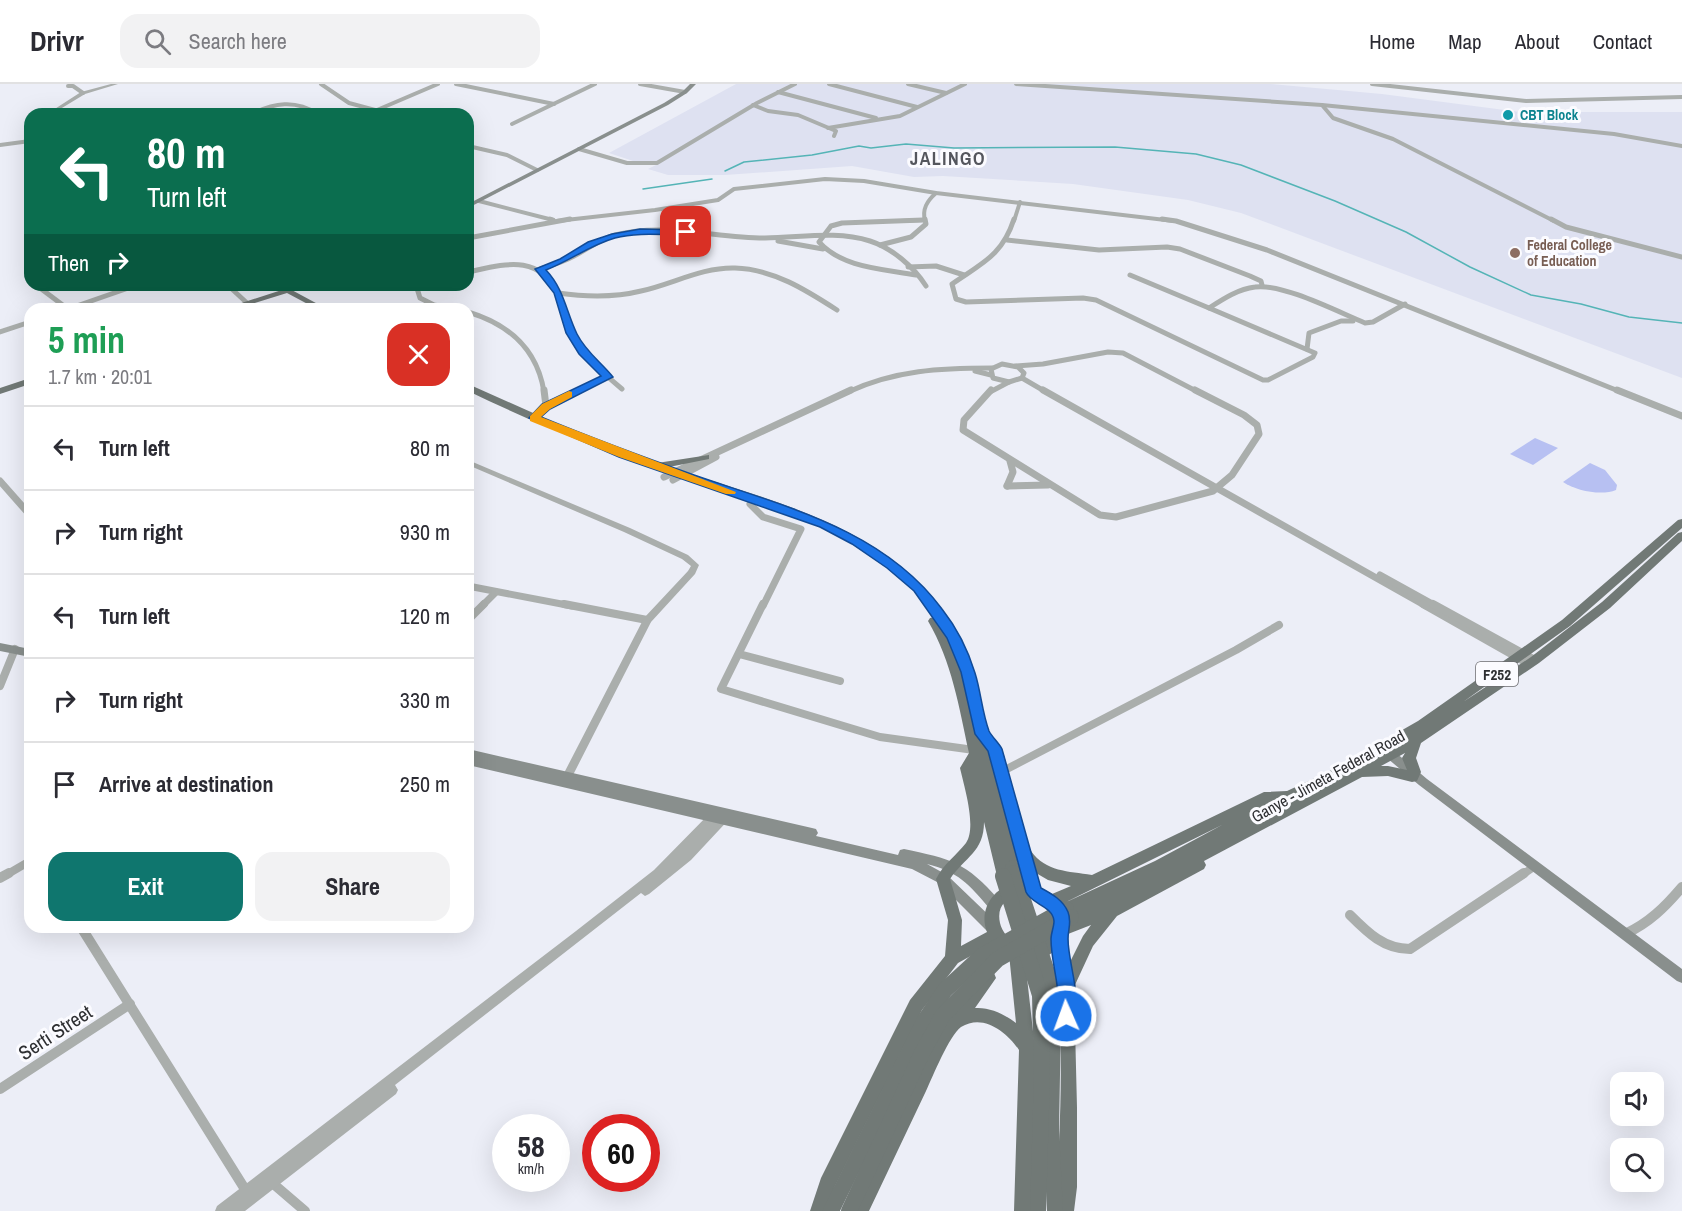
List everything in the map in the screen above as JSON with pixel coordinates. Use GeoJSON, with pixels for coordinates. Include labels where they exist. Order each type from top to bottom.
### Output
{"type":"FeatureCollection","features":[{"type":"Feature","properties":{"kind":"main road"},"geometry":{"type":"LineString","coordinates":[[474,204],[685,92],[693,84]]}},
{"type":"Feature","properties":{"kind":"main road"},"geometry":{"type":"LineString","coordinates":[[259,303],[294,291]]}},
{"type":"Feature","properties":{"kind":"main road"},"geometry":{"type":"LineString","coordinates":[[294,291],[306,303]]}},
{"type":"Feature","properties":{"kind":"main road"},"geometry":{"type":"LineString","coordinates":[[258,303],[294,291],[313,303]]}},
{"type":"Feature","properties":{"kind":"main road"},"geometry":{"type":"LineString","coordinates":[[0,389],[24,381]]}},
{"type":"Feature","properties":{"kind":"main road"},"geometry":{"type":"LineString","coordinates":[[474,390],[534,418],[652,464],[672,476],[705,483],[825,524],[857,541],[891,565],[918,588],[938,612],[954,638],[968,672],[983,734],[1007,872],[1051,984],[1053,1018],[1051,1131],[1055,1211]]}},
{"type":"Feature","properties":{"kind":"main road"},"geometry":{"type":"LineString","coordinates":[[474,397],[584,447],[805,523],[835,536],[888,571],[919,601],[935,623],[952,657],[959,679],[975,752],[1040,995],[1042,1076],[1038,1211]]}},
{"type":"Feature","properties":{"kind":"main road"},"geometry":{"type":"LineString","coordinates":[[652,464],[708,458]]}},
{"type":"Feature","properties":{"kind":"main road"},"geometry":{"type":"LineString","coordinates":[[705,483],[699,471],[708,458]]}},
{"type":"Feature","properties":{"kind":"main road","name":"Ganye - Jimeta Federal Road"},"geometry":{"type":"LineString","coordinates":[[1062,919],[1118,899],[1289,803],[1527,659],[1682,522]]}},
{"type":"Feature","properties":{"kind":"main road","name":"Ganye - Jimeta Federal Road"},"geometry":{"type":"LineString","coordinates":[[1289,803],[1360,772],[1416,740],[1606,605],[1682,535]]}},
{"type":"Feature","properties":{"kind":"main road"},"geometry":{"type":"LineString","coordinates":[[0,647],[24,651]]}},
{"type":"Feature","properties":{"kind":"main road"},"geometry":{"type":"LineString","coordinates":[[983,734],[995,749],[1034,892],[1062,919],[1069,1108],[1065,1211]]}},
{"type":"Feature","properties":{"kind":"main road"},"geometry":{"type":"LineString","coordinates":[[1416,740],[1409,759],[1416,777]]}},
{"type":"Feature","properties":{"kind":"main road"},"geometry":{"type":"LineString","coordinates":[[953,958],[955,920],[943,879],[951,864],[970,848],[977,834],[967,768],[975,752]]}},
{"type":"Feature","properties":{"kind":"main road"},"geometry":{"type":"LineString","coordinates":[[474,754],[568,775],[915,864],[943,879],[1014,949],[1027,1048],[1023,1211]]}},
{"type":"Feature","properties":{"kind":"main road"},"geometry":{"type":"LineString","coordinates":[[1388,756],[1682,976]]}},
{"type":"Feature","properties":{"kind":"main road"},"geometry":{"type":"LineString","coordinates":[[474,762],[951,864],[977,884],[994,904]]}},
{"type":"Feature","properties":{"kind":"main road"},"geometry":{"type":"LineString","coordinates":[[1360,772],[1388,771],[1416,777]]}},
{"type":"Feature","properties":{"kind":"main road"},"geometry":{"type":"LineString","coordinates":[[831,1211],[925,1020],[945,990],[983,955],[1062,919],[1112,911],[1286,818],[1289,803],[1269,796],[1165,848],[1091,881],[1060,880],[1036,867],[1022,851]]}},
{"type":"Feature","properties":{"kind":"main road"},"geometry":{"type":"LineString","coordinates":[[849,1211],[922,1053],[943,1015],[998,958],[1062,919],[1091,881]]}},
{"type":"Feature","properties":{"kind":"main road"},"geometry":{"type":"LineString","coordinates":[[994,931],[990,919],[994,904],[999,898],[1011,892],[1034,892]]}},
{"type":"Feature","properties":{"kind":"main road"},"geometry":{"type":"LineString","coordinates":[[1066,988],[1088,941],[1112,911]]}},
{"type":"Feature","properties":{"kind":"main road","name":"F252"},"geometry":{"type":"LineString","coordinates":[[1014,949],[1030,953],[1043,951],[1062,919]]}},
{"type":"Feature","properties":{"kind":"main road"},"geometry":{"type":"LineString","coordinates":[[819,1211],[827,1184],[916,1005],[953,958],[994,931]]}},
{"type":"Feature","properties":{"kind":"main road"},"geometry":{"type":"LineString","coordinates":[[860,1211],[938,1049],[954,1023],[1014,949]]}},
{"type":"Feature","properties":{"kind":"main road"},"geometry":{"type":"LineString","coordinates":[[954,1023],[975,1015],[996,1020],[1019,1034],[1027,1048]]}},
{"type":"Feature","properties":{"kind":"street"},"geometry":{"type":"LineString","coordinates":[[59,108],[83,93],[116,84]]}},
{"type":"Feature","properties":{"kind":"street"},"geometry":{"type":"LineString","coordinates":[[321,84],[349,103],[369,108]]}},
{"type":"Feature","properties":{"kind":"street"},"geometry":{"type":"LineString","coordinates":[[382,108],[438,84]]}},
{"type":"Feature","properties":{"kind":"street"},"geometry":{"type":"LineString","coordinates":[[456,84],[554,104]]}},
{"type":"Feature","properties":{"kind":"street"},"geometry":{"type":"LineString","coordinates":[[512,124],[595,84]]}},
{"type":"Feature","properties":{"kind":"street"},"geometry":{"type":"LineString","coordinates":[[640,84],[685,92]]}},
{"type":"Feature","properties":{"kind":"street"},"geometry":{"type":"LineString","coordinates":[[579,149],[640,166],[657,163],[753,105],[795,84]]}},
{"type":"Feature","properties":{"kind":"street"},"geometry":{"type":"LineString","coordinates":[[829,84],[917,107]]}},
{"type":"Feature","properties":{"kind":"street"},"geometry":{"type":"LineString","coordinates":[[908,84],[946,93]]}},
{"type":"Feature","properties":{"kind":"street"},"geometry":{"type":"LineString","coordinates":[[828,128],[900,116],[965,84]]}},
{"type":"Feature","properties":{"kind":"street"},"geometry":{"type":"LineString","coordinates":[[1016,84],[1322,105],[1614,134],[1682,146]]}},
{"type":"Feature","properties":{"kind":"street"},"geometry":{"type":"LineString","coordinates":[[1372,84],[1418,87],[1526,101],[1682,97]]}},
{"type":"Feature","properties":{"kind":"street"},"geometry":{"type":"LineString","coordinates":[[69,86],[83,93]]}},
{"type":"Feature","properties":{"kind":"street"},"geometry":{"type":"LineString","coordinates":[[778,92],[879,118]]}},
{"type":"Feature","properties":{"kind":"street"},"geometry":{"type":"LineString","coordinates":[[266,108],[294,102],[310,108]]}},
{"type":"Feature","properties":{"kind":"street"},"geometry":{"type":"LineString","coordinates":[[753,105],[768,111],[798,115],[836,131],[837,134],[834,136]]}},
{"type":"Feature","properties":{"kind":"street"},"geometry":{"type":"LineString","coordinates":[[1322,105],[1334,118],[1394,139],[1566,227],[1682,257]]}},
{"type":"Feature","properties":{"kind":"street"},"geometry":{"type":"LineString","coordinates":[[0,145],[24,142]]}},
{"type":"Feature","properties":{"kind":"street"},"geometry":{"type":"LineString","coordinates":[[474,146],[507,155],[537,170]]}},
{"type":"Feature","properties":{"kind":"street"},"geometry":{"type":"LineString","coordinates":[[474,237],[555,221],[698,204],[718,200],[734,189],[825,179],[864,181],[936,193],[1136,215],[1203,228],[1267,249],[1682,416]]}},
{"type":"Feature","properties":{"kind":"street"},"geometry":{"type":"LineString","coordinates":[[880,245],[909,238],[921,231],[926,224],[922,212],[936,193]]}},
{"type":"Feature","properties":{"kind":"street"},"geometry":{"type":"LineString","coordinates":[[479,201],[555,221]]}},
{"type":"Feature","properties":{"kind":"street"},"geometry":{"type":"LineString","coordinates":[[1020,202],[1007,240],[995,254],[952,284],[956,298],[960,301],[1083,298],[1096,300],[1263,380],[1268,380],[1313,357],[1315,353],[1130,275]]}},
{"type":"Feature","properties":{"kind":"street"},"geometry":{"type":"LineString","coordinates":[[823,249],[819,242],[831,226],[842,223],[923,220]]}},
{"type":"Feature","properties":{"kind":"street"},"geometry":{"type":"LineString","coordinates":[[540,269],[579,254],[591,244],[615,236],[667,231],[762,238],[823,249],[861,264],[916,275]]}},
{"type":"Feature","properties":{"kind":"street"},"geometry":{"type":"LineString","coordinates":[[762,238],[806,235],[868,241],[892,252],[922,279],[926,286]]}},
{"type":"Feature","properties":{"kind":"street"},"geometry":{"type":"LineString","coordinates":[[1007,240],[1100,250],[1167,247],[1180,249],[1250,276],[1261,281],[1262,285]]}},
{"type":"Feature","properties":{"kind":"street"},"geometry":{"type":"LineString","coordinates":[[474,271],[517,263],[531,264],[540,269],[558,293],[571,333],[584,354],[622,389]]}},
{"type":"Feature","properties":{"kind":"street"},"geometry":{"type":"LineString","coordinates":[[908,267],[936,266],[964,275]]}},
{"type":"Feature","properties":{"kind":"street"},"geometry":{"type":"LineString","coordinates":[[558,293],[597,298],[623,295],[718,269],[737,269],[784,279],[837,310]]}},
{"type":"Feature","properties":{"kind":"street"},"geometry":{"type":"LineString","coordinates":[[1209,308],[1251,286],[1262,285],[1275,287],[1355,321]]}},
{"type":"Feature","properties":{"kind":"street"},"geometry":{"type":"LineString","coordinates":[[44,291],[60,303]]}},
{"type":"Feature","properties":{"kind":"street"},"geometry":{"type":"LineString","coordinates":[[85,303],[119,291]]}},
{"type":"Feature","properties":{"kind":"street"},"geometry":{"type":"LineString","coordinates":[[234,291],[247,303]]}},
{"type":"Feature","properties":{"kind":"street"},"geometry":{"type":"LineString","coordinates":[[418,291],[420,298],[430,303]]}},
{"type":"Feature","properties":{"kind":"street"},"geometry":{"type":"LineString","coordinates":[[1307,349],[1309,333],[1341,321],[1373,322],[1405,304]]}},
{"type":"Feature","properties":{"kind":"street"},"geometry":{"type":"LineString","coordinates":[[474,314],[484,316],[524,342],[540,371],[546,406]]}},
{"type":"Feature","properties":{"kind":"street"},"geometry":{"type":"LineString","coordinates":[[0,332],[24,324]]}},
{"type":"Feature","properties":{"kind":"street"},"geometry":{"type":"LineString","coordinates":[[993,388],[992,374],[1002,364],[1015,366],[1043,364],[1107,352],[1124,353],[1252,420],[1260,429],[1259,434],[1232,475],[1219,487],[1201,495],[1108,517],[1091,511],[963,430],[964,420],[993,388],[1023,376],[1043,364]]}},
{"type":"Feature","properties":{"kind":"street"},"geometry":{"type":"LineString","coordinates":[[1015,366],[1023,376],[1208,482],[1527,659]]}},
{"type":"Feature","properties":{"kind":"street"},"geometry":{"type":"LineString","coordinates":[[672,476],[867,387],[890,379],[939,370],[968,370],[992,374],[1009,382]]}},
{"type":"Feature","properties":{"kind":"street"},"geometry":{"type":"LineString","coordinates":[[534,418],[546,406],[608,377]]}},
{"type":"Feature","properties":{"kind":"street"},"geometry":{"type":"LineString","coordinates":[[1009,460],[1013,472],[1007,486],[1049,485]]}},
{"type":"Feature","properties":{"kind":"street"},"geometry":{"type":"LineString","coordinates":[[474,465],[627,530],[694,565],[692,572],[647,620],[568,775]]}},
{"type":"Feature","properties":{"kind":"street"},"geometry":{"type":"LineString","coordinates":[[0,482],[24,508]]}},
{"type":"Feature","properties":{"kind":"street"},"geometry":{"type":"LineString","coordinates":[[0,493],[8,490]]}},
{"type":"Feature","properties":{"kind":"street"},"geometry":{"type":"LineString","coordinates":[[750,504],[763,517],[801,529],[721,689],[880,737],[975,752]]}},
{"type":"Feature","properties":{"kind":"street"},"geometry":{"type":"LineString","coordinates":[[474,587],[647,620]]}},
{"type":"Feature","properties":{"kind":"street"},"geometry":{"type":"LineString","coordinates":[[474,614],[496,592]]}},
{"type":"Feature","properties":{"kind":"street"},"geometry":{"type":"LineString","coordinates":[[1000,772],[1236,650],[1279,625]]}},
{"type":"Feature","properties":{"kind":"street"},"geometry":{"type":"LineString","coordinates":[[0,686],[15,649]]}},
{"type":"Feature","properties":{"kind":"street"},"geometry":{"type":"LineString","coordinates":[[739,654],[840,681]]}},
{"type":"Feature","properties":{"kind":"street"},"geometry":{"type":"LineString","coordinates":[[222,1211],[269,1180],[663,877],[721,816]]}},
{"type":"Feature","properties":{"kind":"street"},"geometry":{"type":"LineString","coordinates":[[0,878],[24,864]]}},
{"type":"Feature","properties":{"kind":"street"},"geometry":{"type":"LineString","coordinates":[[1350,915],[1385,945],[1402,950],[1410,949],[1535,866]]}},
{"type":"Feature","properties":{"kind":"street"},"geometry":{"type":"LineString","coordinates":[[1625,934],[1645,925],[1667,905],[1682,887]]}},
{"type":"Feature","properties":{"kind":"street"},"geometry":{"type":"LineString","coordinates":[[85,933],[248,1195]]}},
{"type":"Feature","properties":{"kind":"street","name":"Serti Street"},"geometry":{"type":"LineString","coordinates":[[0,1089],[130,1004]]}},
{"type":"Feature","properties":{"kind":"street"},"geometry":{"type":"LineString","coordinates":[[269,1180],[305,1211]]}},
{"type":"Feature","properties":{"kind":"street"},"geometry":{"type":"LineString","coordinates":[[234,1211],[248,1195]]}},
{"type":"Feature","properties":{"kind":"shaded area","name":"Federal College of Education"},"geometry":{"type":"Polygon","coordinates":[[[736,84],[1271,84],[1382,94],[1520,112],[1682,112],[1682,378],[1241,213],[1188,200],[1073,184],[943,176],[914,177],[852,166],[725,175],[668,175],[648,169],[658,164],[633,161],[609,153],[736,84]]]}},
{"type":"Feature","properties":{"kind":"shaded area"},"geometry":{"type":"Polygon","coordinates":[[[1535,438],[1558,448],[1533,465],[1510,454],[1535,438]]]}},
{"type":"Feature","properties":{"kind":"shaded area"},"geometry":{"type":"Polygon","coordinates":[[[1590,463],[1605,470],[1617,485],[1616,490],[1604,493],[1589,492],[1563,482],[1590,463]]]}},
{"type":"Feature","properties":{"kind":"waterway"},"geometry":{"type":"LineString","coordinates":[[725,171],[744,162],[812,155],[859,146],[871,148],[906,144],[954,148],[1115,147],[1196,154],[1241,165],[1335,201],[1406,232],[1470,267],[1531,295],[1581,304],[1629,317],[1682,323]]}},
{"type":"Feature","properties":{"kind":"waterway"},"geometry":{"type":"LineString","coordinates":[[643,189],[712,179]]}},
{"type":"Feature","properties":{"kind":"slow traffic"},"geometry":{"type":"LineString","coordinates":[[569,394],[546,406],[534,418],[623,454],[731,492]]}},
{"type":"Feature","properties":{"kind":"place","name":"CBT Block"},"geometry":{"type":"Point","coordinates":[1508,115]}},
{"type":"Feature","properties":{"kind":"place","name":"Federal College of Education"},"geometry":{"type":"Point","coordinates":[1515,253]}},
{"type":"Feature","properties":{"kind":"district","name":"JALINGO"},"geometry":{"type":"Point","coordinates":[948,158]}},
{"type":"Feature","properties":{"kind":"route"},"geometry":{"type":"LineString","coordinates":[[686,232],[640,232],[615,236],[591,244],[579,254],[540,269],[558,293],[571,333],[584,354],[608,377],[546,406],[534,418],[623,454],[825,524],[857,541],[918,588],[938,612],[954,638],[968,672],[983,734],[995,749],[1034,892],[1055,905],[1063,921],[1059,938],[1066,988],[1066,1016]]}}]}
